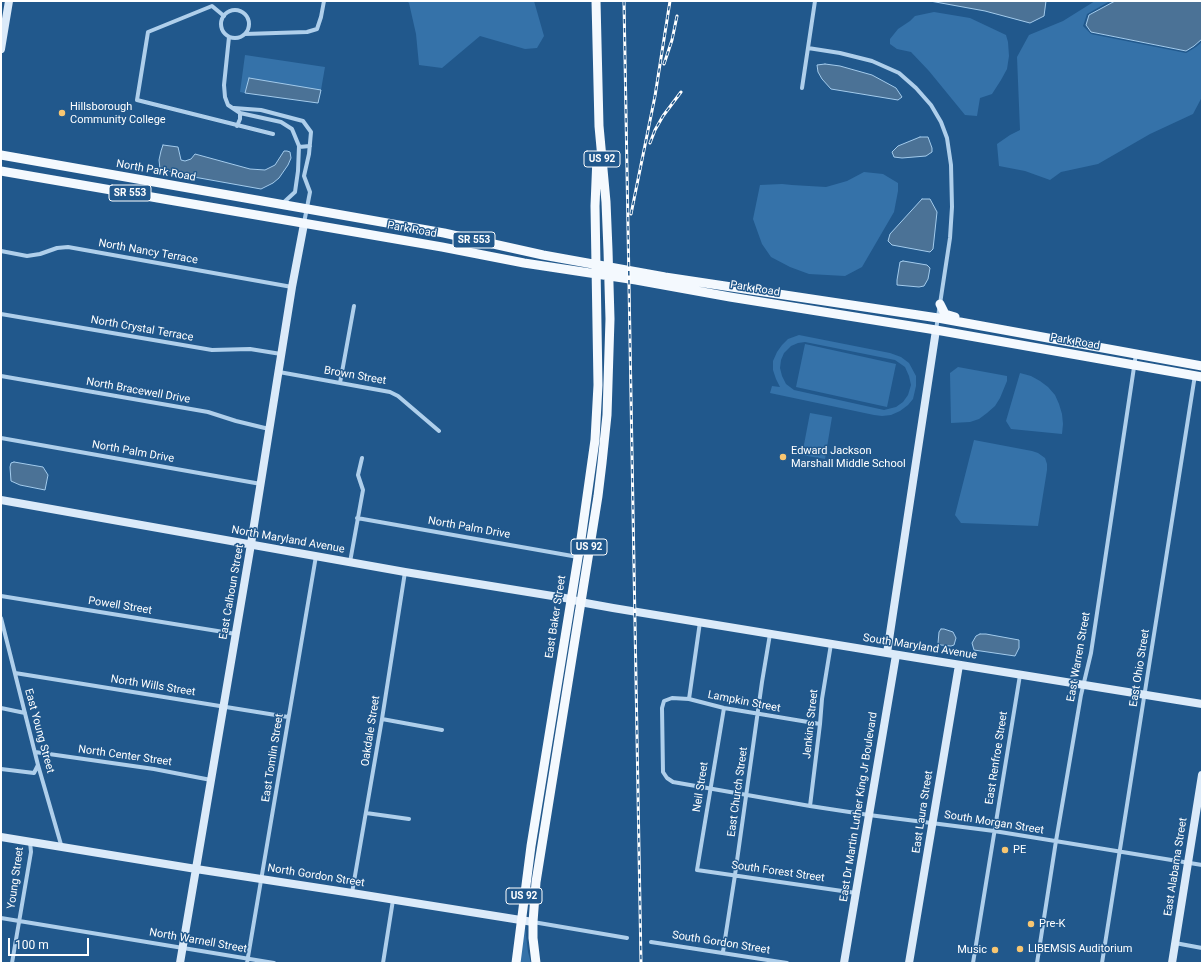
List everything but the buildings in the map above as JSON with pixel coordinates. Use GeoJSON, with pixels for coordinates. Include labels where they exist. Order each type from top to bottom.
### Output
{"type":"FeatureCollection","features":[{"type":"Feature","properties":{"kind":"main road","name":"US 92"},"geometry":{"type":"LineString","coordinates":[[596,1],[599,126],[606,202],[602,271]]}},
{"type":"Feature","properties":{"kind":"main road","name":"US 92"},"geometry":{"type":"LineString","coordinates":[[599,126],[595,206],[602,271]]}},
{"type":"Feature","properties":{"kind":"main road","name":"North Park Road"},"geometry":{"type":"LineString","coordinates":[[1,155],[307,210]]}},
{"type":"Feature","properties":{"kind":"main road","name":"SR 553"},"geometry":{"type":"LineString","coordinates":[[1,171],[304,224]]}},
{"type":"Feature","properties":{"kind":"main road","name":"Park Road"},"geometry":{"type":"LineString","coordinates":[[307,210],[444,233],[543,255],[602,271],[730,297],[1200,374]]}},
{"type":"Feature","properties":{"kind":"main road","name":"Park Road"},"geometry":{"type":"LineString","coordinates":[[304,224],[524,262],[664,277],[938,318],[1202,366]]}},
{"type":"Feature","properties":{"kind":"main road","name":"East Baker Street"},"geometry":{"type":"LineString","coordinates":[[533,922],[536,882],[541,848],[602,463],[607,415],[607,369],[609,346],[602,271]]}},
{"type":"Feature","properties":{"kind":"main road","name":"East Baker Street"},"geometry":{"type":"LineString","coordinates":[[516,963],[531,846],[592,462],[597,415],[602,271]]}},
{"type":"Feature","properties":{"kind":"main road"},"geometry":{"type":"LineString","coordinates":[[940,304],[945,314],[953,317],[999,326],[1016,332]]}},
{"type":"Feature","properties":{"kind":"main road"},"geometry":{"type":"LineString","coordinates":[[851,317],[860,314],[922,324],[938,318]]}},
{"type":"Feature","properties":{"kind":"main road"},"geometry":{"type":"LineString","coordinates":[[936,330],[945,326],[953,326],[995,332],[1016,332]]}},
{"type":"Feature","properties":{"kind":"main road","name":"US 92"},"geometry":{"type":"LineString","coordinates":[[533,922],[536,963]]}},
{"type":"Feature","properties":{"kind":"street"},"geometry":{"type":"LineString","coordinates":[[1,49],[9,1]]}},
{"type":"Feature","properties":{"kind":"street"},"geometry":{"type":"LineString","coordinates":[[214,1],[212,6],[148,32],[137,100],[273,134]]}},
{"type":"Feature","properties":{"kind":"street"},"geometry":{"type":"LineString","coordinates":[[245,34],[249,23],[245,15],[238,11],[233,11],[224,16],[221,23],[223,32],[229,37],[235,38],[245,34],[307,32],[317,29],[324,1]]}},
{"type":"Feature","properties":{"kind":"street"},"geometry":{"type":"LineString","coordinates":[[802,88],[815,1]]}},
{"type":"Feature","properties":{"kind":"street"},"geometry":{"type":"LineString","coordinates":[[212,6],[224,16]]}},
{"type":"Feature","properties":{"kind":"street"},"geometry":{"type":"LineString","coordinates":[[229,37],[224,86],[225,97],[228,105],[240,113],[284,123],[292,129],[299,146],[298,175],[295,192],[281,205]]}},
{"type":"Feature","properties":{"kind":"street"},"geometry":{"type":"LineString","coordinates":[[808,48],[840,53],[872,61],[899,73],[916,88],[930,105],[941,122],[947,138],[951,165],[952,207],[950,238],[886,653]]}},
{"type":"Feature","properties":{"kind":"street"},"geometry":{"type":"LineString","coordinates":[[233,108],[260,110],[303,121],[311,132],[309,154],[304,176],[310,192],[304,224]]}},
{"type":"Feature","properties":{"kind":"street"},"geometry":{"type":"LineString","coordinates":[[237,126],[240,119],[240,113]]}},
{"type":"Feature","properties":{"kind":"street"},"geometry":{"type":"LineString","coordinates":[[284,123],[285,116]]}},
{"type":"Feature","properties":{"kind":"street"},"geometry":{"type":"LineString","coordinates":[[299,146],[310,146]]}},
{"type":"Feature","properties":{"kind":"street"},"geometry":{"type":"LineString","coordinates":[[298,175],[304,176]]}},
{"type":"Feature","properties":{"kind":"street","name":"East Calhoun Street"},"geometry":{"type":"LineString","coordinates":[[180,963],[261,484],[292,287],[304,224]]}},
{"type":"Feature","properties":{"kind":"street","name":"North Nancy Terrace"},"geometry":{"type":"LineString","coordinates":[[1,251],[27,256],[40,254],[57,248],[68,247],[292,287]]}},
{"type":"Feature","properties":{"kind":"street"},"geometry":{"type":"LineString","coordinates":[[340,383],[354,306]]}},
{"type":"Feature","properties":{"kind":"street","name":"North Crystal Terrace"},"geometry":{"type":"LineString","coordinates":[[1,314],[212,350],[250,349],[281,354]]}},
{"type":"Feature","properties":{"kind":"street","name":"East Warren Street"},"geometry":{"type":"LineString","coordinates":[[1037,963],[1056,841],[1083,684],[1090,653],[1136,353]]}},
{"type":"Feature","properties":{"kind":"street","name":"Brown Street"},"geometry":{"type":"LineString","coordinates":[[279,372],[390,392],[398,396],[439,431]]}},
{"type":"Feature","properties":{"kind":"street","name":"East Ohio Street"},"geometry":{"type":"LineString","coordinates":[[1102,963],[1118,852],[1200,374]]}},
{"type":"Feature","properties":{"kind":"street","name":"North Bracewell Drive"},"geometry":{"type":"LineString","coordinates":[[1,376],[208,412],[236,421],[270,429]]}},
{"type":"Feature","properties":{"kind":"street","name":"North Palm Drive"},"geometry":{"type":"LineString","coordinates":[[1,438],[261,484]]}},
{"type":"Feature","properties":{"kind":"street"},"geometry":{"type":"LineString","coordinates":[[350,562],[363,490],[358,475],[362,458]]}},
{"type":"Feature","properties":{"kind":"street","name":"North Maryland Avenue"},"geometry":{"type":"LineString","coordinates":[[1,500],[405,572],[571,599],[580,602]]}},
{"type":"Feature","properties":{"kind":"street","name":"North Palm Drive"},"geometry":{"type":"LineString","coordinates":[[357,518],[578,557]]}},
{"type":"Feature","properties":{"kind":"street","name":"East Tomlin Street"},"geometry":{"type":"LineString","coordinates":[[248,961],[316,556]]}},
{"type":"Feature","properties":{"kind":"street","name":"Oakdale Street"},"geometry":{"type":"LineString","coordinates":[[352,893],[382,719],[405,572]]}},
{"type":"Feature","properties":{"kind":"street","name":"Powell Street"},"geometry":{"type":"LineString","coordinates":[[1,596],[236,634]]}},
{"type":"Feature","properties":{"kind":"street","name":"South Maryland Avenue"},"geometry":{"type":"LineString","coordinates":[[580,602],[1202,704]]}},
{"type":"Feature","properties":{"kind":"street","name":"East Young Street"},"geometry":{"type":"LineString","coordinates":[[1,618],[38,765],[62,848]]}},
{"type":"Feature","properties":{"kind":"street"},"geometry":{"type":"LineString","coordinates":[[689,699],[700,622]]}},
{"type":"Feature","properties":{"kind":"street","name":"East Church Street"},"geometry":{"type":"LineString","coordinates":[[723,952],[736,875],[746,795],[770,634]]}},
{"type":"Feature","properties":{"kind":"street","name":"Jenkins Street"},"geometry":{"type":"LineString","coordinates":[[810,806],[822,699],[831,644]]}},
{"type":"Feature","properties":{"kind":"street","name":"East Dr Martin Luther King Jr Boulevard"},"geometry":{"type":"LineString","coordinates":[[844,963],[896,655]]}},
{"type":"Feature","properties":{"kind":"street","name":"East Laura Street"},"geometry":{"type":"LineString","coordinates":[[909,963],[959,665]]}},
{"type":"Feature","properties":{"kind":"street","name":"North Wills Street"},"geometry":{"type":"LineString","coordinates":[[15,673],[288,717]]}},
{"type":"Feature","properties":{"kind":"street","name":"East Renfroe Street"},"geometry":{"type":"LineString","coordinates":[[973,963],[1020,675]]}},
{"type":"Feature","properties":{"kind":"street"},"geometry":{"type":"LineString","coordinates":[[558,678],[568,679]]}},
{"type":"Feature","properties":{"kind":"street","name":"Lampkin Street"},"geometry":{"type":"LineString","coordinates":[[667,778],[663,772],[662,708],[664,701],[672,698],[689,699],[724,708],[820,724]]}},
{"type":"Feature","properties":{"kind":"street"},"geometry":{"type":"LineString","coordinates":[[1,708],[25,713]]}},
{"type":"Feature","properties":{"kind":"street","name":"Neil Street"},"geometry":{"type":"LineString","coordinates":[[697,870],[724,708]]}},
{"type":"Feature","properties":{"kind":"street"},"geometry":{"type":"LineString","coordinates":[[382,719],[442,730]]}},
{"type":"Feature","properties":{"kind":"street","name":"North Center Street"},"geometry":{"type":"LineString","coordinates":[[35,752],[154,769],[211,780]]}},
{"type":"Feature","properties":{"kind":"street"},"geometry":{"type":"LineString","coordinates":[[1,769],[34,773],[38,765]]}},
{"type":"Feature","properties":{"kind":"street"},"geometry":{"type":"LineString","coordinates":[[544,768],[554,770]]}},
{"type":"Feature","properties":{"kind":"street","name":"East Alabama Street"},"geometry":{"type":"LineString","coordinates":[[1172,963],[1202,775]]}},
{"type":"Feature","properties":{"kind":"street","name":"South Morgan Street"},"geometry":{"type":"LineString","coordinates":[[667,778],[673,782],[810,806],[994,831],[1202,865]]}},
{"type":"Feature","properties":{"kind":"street"},"geometry":{"type":"LineString","coordinates":[[366,813],[410,820]]}},
{"type":"Feature","properties":{"kind":"street","name":"North Gordon Street"},"geometry":{"type":"LineString","coordinates":[[1,837],[62,848],[393,899],[627,938]]}},
{"type":"Feature","properties":{"kind":"street","name":"Young Street"},"geometry":{"type":"LineString","coordinates":[[12,963],[31,852],[30,842]]}},
{"type":"Feature","properties":{"kind":"street"},"geometry":{"type":"LineString","coordinates":[[531,846],[541,848]]}},
{"type":"Feature","properties":{"kind":"street","name":"South Forest Street"},"geometry":{"type":"LineString","coordinates":[[697,870],[856,893]]}},
{"type":"Feature","properties":{"kind":"street"},"geometry":{"type":"LineString","coordinates":[[383,963],[393,899]]}},
{"type":"Feature","properties":{"kind":"street","name":"North Warnell Street"},"geometry":{"type":"LineString","coordinates":[[1,918],[183,947],[248,961],[274,963]]}},
{"type":"Feature","properties":{"kind":"street","name":"South Gordon Street"},"geometry":{"type":"LineString","coordinates":[[651,942],[787,963]]}},
{"type":"Feature","properties":{"kind":"street"},"geometry":{"type":"LineString","coordinates":[[1175,943],[1202,948]]}},
{"type":"Feature","properties":{"kind":"street"},"geometry":{"type":"LineString","coordinates":[[755,963],[756,958]]}},
{"type":"Feature","properties":{"kind":"shaded area"},"geometry":{"type":"Polygon","coordinates":[[[407,1],[534,1],[544,36],[537,48],[525,49],[480,36],[442,68],[419,65],[416,34],[409,3],[407,1]]]}},
{"type":"Feature","properties":{"kind":"shaded area"},"geometry":{"type":"Polygon","coordinates":[[[930,1],[1046,1],[1044,16],[1030,23],[985,11],[930,1]]]}},
{"type":"Feature","properties":{"kind":"shaded area"},"geometry":{"type":"Polygon","coordinates":[[[1095,1],[1110,1],[1087,14],[1083,26],[1091,34],[1186,53],[1202,42],[1202,97],[1193,114],[1150,134],[1098,164],[1061,172],[1050,180],[1025,171],[999,166],[997,144],[1020,130],[1017,57],[1029,35],[1063,21],[1095,1]]]}},
{"type":"Feature","properties":{"kind":"shaded area"},"geometry":{"type":"Polygon","coordinates":[[[1115,1],[1202,1],[1202,39],[1186,51],[1091,32],[1086,25],[1089,15],[1115,1]]]}},
{"type":"Feature","properties":{"kind":"shaded area"},"geometry":{"type":"Polygon","coordinates":[[[934,12],[970,18],[1006,35],[1009,56],[1007,69],[992,94],[980,98],[977,116],[965,115],[929,71],[911,52],[897,49],[890,44],[890,39],[898,29],[915,16],[934,12]]]}},
{"type":"Feature","properties":{"kind":"shaded area"},"geometry":{"type":"Polygon","coordinates":[[[245,55],[325,67],[321,90],[249,78],[245,93],[240,92],[245,55]]]}},
{"type":"Feature","properties":{"kind":"shaded area"},"geometry":{"type":"Polygon","coordinates":[[[825,64],[840,66],[872,75],[896,88],[902,97],[898,100],[831,89],[818,72],[817,65],[825,64]]]}},
{"type":"Feature","properties":{"kind":"shaded area"},"geometry":{"type":"Polygon","coordinates":[[[249,78],[321,90],[318,103],[245,93],[249,78]]]}},
{"type":"Feature","properties":{"kind":"shaded area"},"geometry":{"type":"Polygon","coordinates":[[[920,137],[928,137],[932,152],[926,156],[902,158],[894,157],[892,152],[898,146],[920,137]]]}},
{"type":"Feature","properties":{"kind":"shaded area"},"geometry":{"type":"Polygon","coordinates":[[[163,145],[178,147],[181,160],[185,161],[191,159],[195,154],[250,169],[265,170],[275,165],[284,151],[290,152],[291,158],[279,178],[261,189],[194,177],[160,169],[159,160],[163,145]]]}},
{"type":"Feature","properties":{"kind":"shaded area"},"geometry":{"type":"Polygon","coordinates":[[[864,172],[883,174],[898,183],[898,191],[894,212],[862,267],[845,276],[809,274],[790,267],[771,257],[762,244],[753,219],[760,185],[782,184],[826,187],[847,181],[864,172]]]}},
{"type":"Feature","properties":{"kind":"shaded area"},"geometry":{"type":"Polygon","coordinates":[[[922,199],[930,199],[937,212],[933,249],[930,252],[892,245],[888,241],[890,234],[922,199]]]}},
{"type":"Feature","properties":{"kind":"shaded area"},"geometry":{"type":"Polygon","coordinates":[[[903,261],[927,265],[930,268],[928,279],[924,286],[897,285],[900,262],[903,261]]]}},
{"type":"Feature","properties":{"kind":"shaded area"},"geometry":{"type":"Polygon","coordinates":[[[799,335],[890,353],[901,357],[909,363],[916,376],[916,386],[913,399],[900,411],[891,415],[882,416],[770,393],[772,386],[780,387],[773,370],[773,361],[777,352],[788,339],[799,335]],[[805,342],[791,346],[784,353],[780,368],[786,384],[794,390],[884,410],[896,407],[903,402],[908,395],[911,385],[905,367],[895,360],[805,342]]]}},
{"type":"Feature","properties":{"kind":"shaded area"},"geometry":{"type":"Polygon","coordinates":[[[805,344],[896,364],[887,407],[796,387],[805,344]]]}},
{"type":"Feature","properties":{"kind":"shaded area"},"geometry":{"type":"Polygon","coordinates":[[[958,367],[1007,376],[1007,381],[995,406],[979,419],[970,422],[951,423],[950,373],[958,367]]]}},
{"type":"Feature","properties":{"kind":"shaded area"},"geometry":{"type":"Polygon","coordinates":[[[1020,373],[1031,376],[1040,381],[1055,395],[1062,414],[1062,434],[1011,429],[1006,421],[1020,373]]]}},
{"type":"Feature","properties":{"kind":"shaded area"},"geometry":{"type":"Polygon","coordinates":[[[810,413],[832,417],[825,459],[802,455],[810,413]]]}},
{"type":"Feature","properties":{"kind":"shaded area"},"geometry":{"type":"Polygon","coordinates":[[[974,440],[1032,451],[1045,458],[1047,470],[1038,526],[961,523],[955,515],[974,440]]]}},
{"type":"Feature","properties":{"kind":"shaded area"},"geometry":{"type":"Polygon","coordinates":[[[14,462],[43,467],[48,475],[45,490],[20,485],[11,481],[10,467],[11,463],[14,462]]]}},
{"type":"Feature","properties":{"kind":"shaded area"},"geometry":{"type":"Polygon","coordinates":[[[941,629],[953,632],[956,638],[954,645],[941,645],[938,643],[939,632],[941,629]]]}},
{"type":"Feature","properties":{"kind":"shaded area"},"geometry":{"type":"Polygon","coordinates":[[[980,634],[1019,640],[1019,648],[1015,656],[974,650],[972,643],[976,636],[980,634]]]}},
{"type":"Feature","properties":{"kind":"shaded area"},"geometry":{"type":"Polygon","coordinates":[[[525,927],[531,963],[519,963],[525,927]]]}},
{"type":"Feature","properties":{"kind":"railway"},"geometry":{"type":"LineString","coordinates":[[624,1],[641,963]]}},
{"type":"Feature","properties":{"kind":"railway"},"geometry":{"type":"LineString","coordinates":[[631,214],[655,96],[670,1]]}},
{"type":"Feature","properties":{"kind":"railway"},"geometry":{"type":"LineString","coordinates":[[664,64],[672,40],[677,16]]}},
{"type":"Feature","properties":{"kind":"railway"},"geometry":{"type":"LineString","coordinates":[[650,143],[663,116],[681,92]]}},
{"type":"Feature","properties":{"kind":"place","name":"Hillsborough Community College"},"geometry":{"type":"Point","coordinates":[62,113]}},
{"type":"Feature","properties":{"kind":"place","name":"Edward Jackson Marshall Middle School"},"geometry":{"type":"Point","coordinates":[783,457]}},
{"type":"Feature","properties":{"kind":"place","name":"PE"},"geometry":{"type":"Point","coordinates":[1005,850]}},
{"type":"Feature","properties":{"kind":"place","name":"Pre-K"},"geometry":{"type":"Point","coordinates":[1031,924]}},
{"type":"Feature","properties":{"kind":"place","name":"LIBEMSIS Auditorium"},"geometry":{"type":"Point","coordinates":[1020,949]}},
{"type":"Feature","properties":{"kind":"place","name":"Music"},"geometry":{"type":"Point","coordinates":[995,950]}}]}
